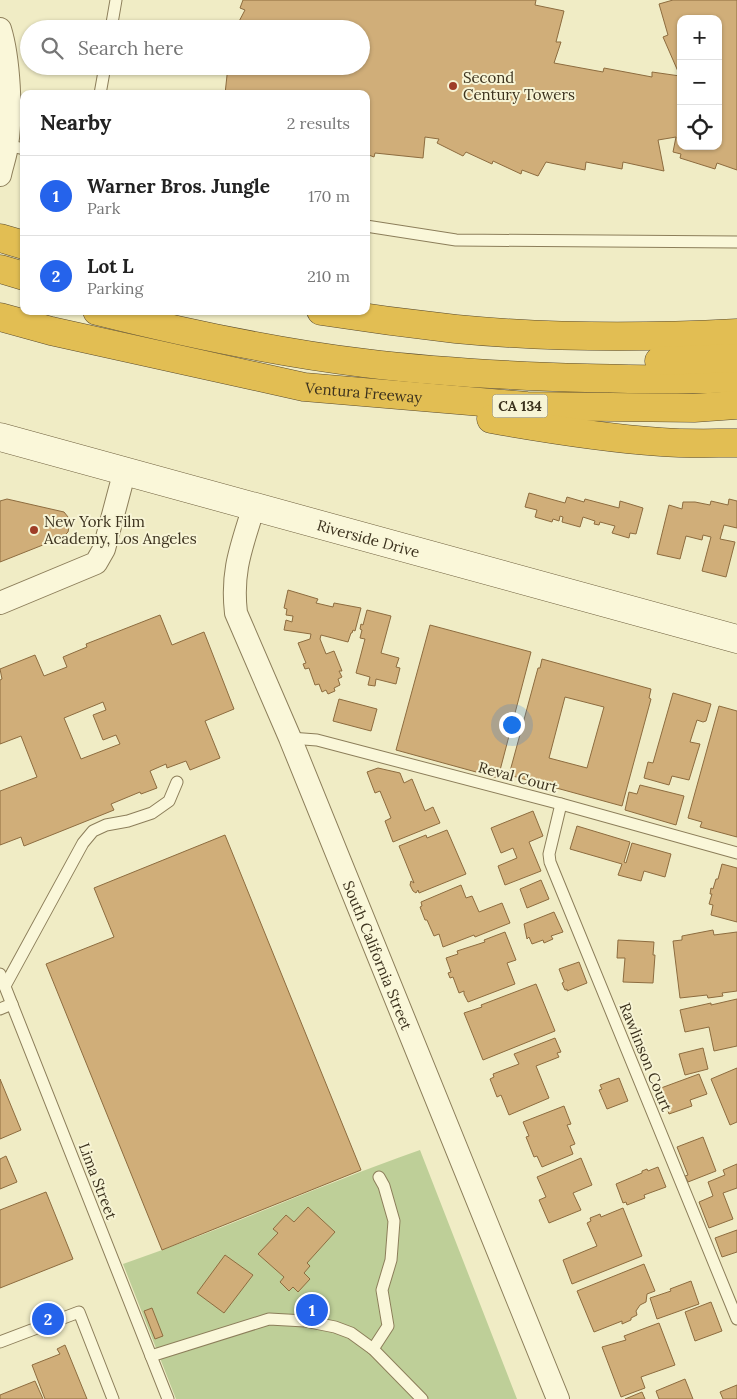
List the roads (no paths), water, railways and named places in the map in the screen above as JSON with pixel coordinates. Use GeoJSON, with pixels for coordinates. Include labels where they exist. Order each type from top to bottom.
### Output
{"type":"FeatureCollection","features":[{"type":"Feature","properties":{"kind":"highway"},"geometry":{"type":"LineString","coordinates":[[0,238],[20,244]]}},
{"type":"Feature","properties":{"kind":"highway"},"geometry":{"type":"LineString","coordinates":[[0,269],[20,275]]}},
{"type":"Feature","properties":{"kind":"highway"},"geometry":{"type":"LineString","coordinates":[[0,287],[20,292]]}},
{"type":"Feature","properties":{"kind":"highway"},"geometry":{"type":"LineString","coordinates":[[113,315],[165,328],[263,348],[364,363],[518,376],[702,380],[737,378]]}},
{"type":"Feature","properties":{"kind":"highway"},"geometry":{"type":"LineString","coordinates":[[183,315],[322,341],[446,356],[694,361],[737,358]]}},
{"type":"Feature","properties":{"kind":"highway"},"geometry":{"type":"LineString","coordinates":[[351,315],[457,329],[543,334],[622,336],[737,333]]}},
{"type":"Feature","properties":{"kind":"highway","name":"Ventura Freeway"},"geometry":{"type":"LineString","coordinates":[[0,317],[51,331],[304,387],[527,406],[694,408],[737,405]]}},
{"type":"Feature","properties":{"kind":"highway"},"geometry":{"type":"LineString","coordinates":[[304,387],[605,437],[662,442],[737,443]]}},
{"type":"Feature","properties":{"kind":"main road","name":"Riverside Drive"},"geometry":{"type":"LineString","coordinates":[[0,437],[737,638]]}},
{"type":"Feature","properties":{"kind":"street"},"geometry":{"type":"LineString","coordinates":[[0,29],[5,45],[9,109],[15,147],[0,175]]}},
{"type":"Feature","properties":{"kind":"street"},"geometry":{"type":"LineString","coordinates":[[0,603],[96,563],[106,543],[125,470]]}},
{"type":"Feature","properties":{"kind":"street","name":"South California Street"},"geometry":{"type":"LineString","coordinates":[[254,506],[236,564],[234,594],[236,613],[290,738],[558,1399]]}},
{"type":"Feature","properties":{"kind":"lane"},"geometry":{"type":"LineString","coordinates":[[113,20],[116,0]]}},
{"type":"Feature","properties":{"kind":"lane"},"geometry":{"type":"LineString","coordinates":[[101,90],[103,75]]}},
{"type":"Feature","properties":{"kind":"lane"},"geometry":{"type":"LineString","coordinates":[[370,227],[456,240],[737,242]]}},
{"type":"Feature","properties":{"kind":"lane","name":"Reval Court"},"geometry":{"type":"LineString","coordinates":[[290,738],[317,740],[561,804],[737,853]]}},
{"type":"Feature","properties":{"kind":"lane"},"geometry":{"type":"LineString","coordinates":[[5,986],[83,843],[93,831],[106,825],[128,821],[152,813],[169,801],[177,782]]}},
{"type":"Feature","properties":{"kind":"lane","name":"Rawlinson Court"},"geometry":{"type":"LineString","coordinates":[[561,804],[549,854],[550,862],[737,1319]]}},
{"type":"Feature","properties":{"kind":"lane","name":"Lima Street"},"geometry":{"type":"LineString","coordinates":[[0,974],[168,1399]]}},
{"type":"Feature","properties":{"kind":"lane"},"geometry":{"type":"LineString","coordinates":[[0,1008],[12,1004]]}},
{"type":"Feature","properties":{"kind":"lane"},"geometry":{"type":"LineString","coordinates":[[373,1348],[388,1326],[382,1290],[391,1260],[394,1221],[384,1186],[379,1177]]}},
{"type":"Feature","properties":{"kind":"lane"},"geometry":{"type":"LineString","coordinates":[[0,1342],[79,1312],[113,1399]]}},
{"type":"Feature","properties":{"kind":"lane"},"geometry":{"type":"LineString","coordinates":[[152,1356],[269,1319],[305,1321],[335,1327],[351,1333],[373,1348],[418,1398]]}},
{"type":"Feature","properties":{"kind":"place","name":"Second Century Towers"},"geometry":{"type":"Point","coordinates":[453,86]}},
{"type":"Feature","properties":{"kind":"place","name":"New York Film Academy, Los Angeles"},"geometry":{"type":"Point","coordinates":[34,530]}},
{"type":"Feature","properties":{"kind":"place","name":"Warner Bros. Jungle"},"geometry":{"type":"Point","coordinates":[312,1310]}},
{"type":"Feature","properties":{"kind":"place","name":"Lot L"},"geometry":{"type":"Point","coordinates":[48,1319]}}]}
